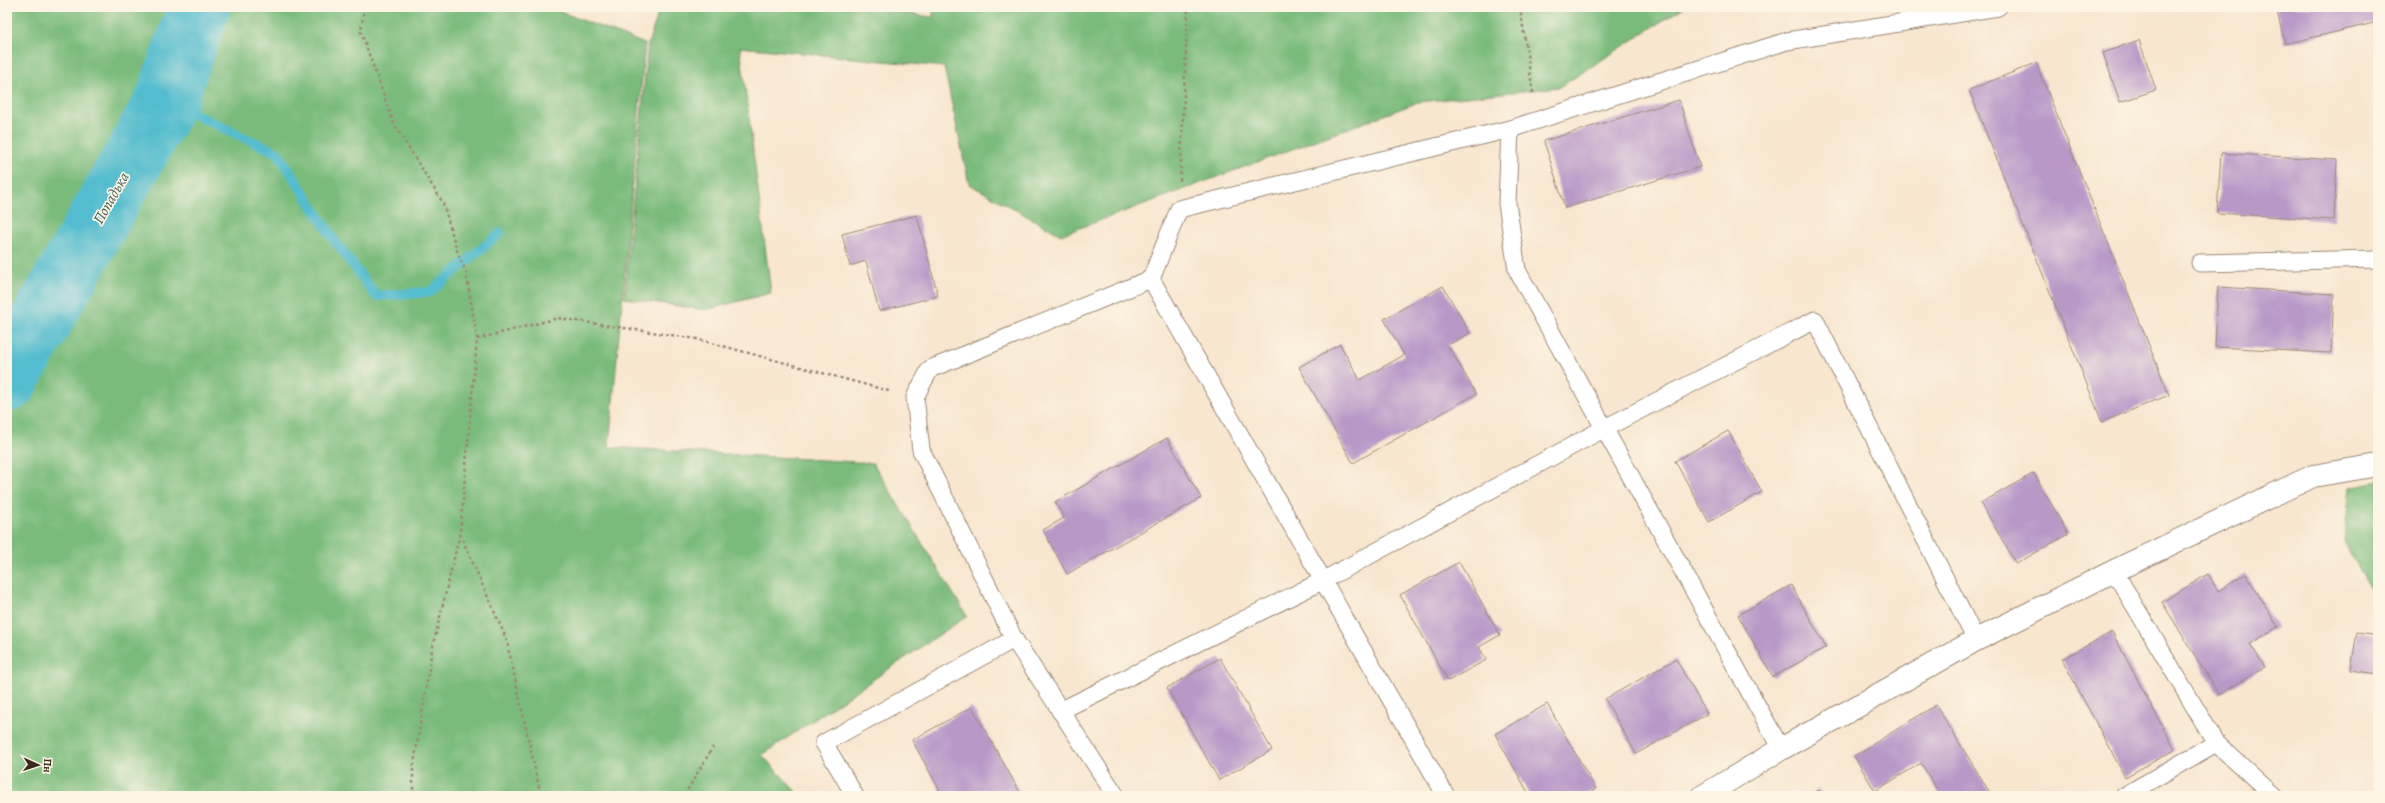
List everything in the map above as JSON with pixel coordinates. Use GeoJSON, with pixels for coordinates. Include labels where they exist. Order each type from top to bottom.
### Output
{"type":"FeatureCollection","features":[{"type":"Feature","properties":{"kind":"street"},"geometry":{"type":"LineString","coordinates":[[1703,796],[1781,749],[1976,640],[2114,571],[2313,476],[2378,465]]}},
{"type":"Feature","properties":{"kind":"lane"},"geometry":{"type":"LineString","coordinates":[[1116,796],[1014,639],[921,450],[915,397],[930,369],[1151,279],[1179,210],[1510,129],[1787,41],[1998,7]]}},
{"type":"Feature","properties":{"kind":"lane"},"geometry":{"type":"LineString","coordinates":[[1510,129],[1507,203],[1517,270],[1781,749]]}},
{"type":"Feature","properties":{"kind":"lane"},"geometry":{"type":"LineString","coordinates":[[2200,263],[2378,259]]}},
{"type":"Feature","properties":{"kind":"lane"},"geometry":{"type":"LineString","coordinates":[[1151,279],[1446,796]]}},
{"type":"Feature","properties":{"kind":"lane"},"geometry":{"type":"LineString","coordinates":[[1060,711],[1322,581],[1605,428],[1815,320],[1976,640]]}},
{"type":"Feature","properties":{"kind":"lane"},"geometry":{"type":"LineString","coordinates":[[2114,571],[2216,743],[2274,796]]}},
{"type":"Feature","properties":{"kind":"lane"},"geometry":{"type":"LineString","coordinates":[[855,796],[824,743],[1014,639]]}},
{"type":"Feature","properties":{"kind":"lane"},"geometry":{"type":"LineString","coordinates":[[2124,796],[2216,743]]}},
{"type":"Feature","properties":{"kind":"path"},"geometry":{"type":"LineString","coordinates":[[364,7],[361,32],[394,124],[443,203],[458,254],[466,272],[477,339],[460,533],[432,650],[413,770],[413,796]]}},
{"type":"Feature","properties":{"kind":"path"},"geometry":{"type":"LineString","coordinates":[[1179,210],[1188,7]]}},
{"type":"Feature","properties":{"kind":"path"},"geometry":{"type":"LineString","coordinates":[[1520,7],[1532,90]]}},
{"type":"Feature","properties":{"kind":"path"},"geometry":{"type":"LineString","coordinates":[[477,339],[558,318],[698,339],[915,397]]}},
{"type":"Feature","properties":{"kind":"path"},"geometry":{"type":"LineString","coordinates":[[460,533],[506,638],[541,796]]}},
{"type":"Feature","properties":{"kind":"path"},"geometry":{"type":"LineString","coordinates":[[686,796],[688,788],[713,747]]}},
{"type":"Feature","properties":{"kind":"green space"},"geometry":{"type":"Polygon","coordinates":[[[7,7],[174,7],[180,77],[222,7],[548,7],[645,44],[609,447],[873,463],[967,616],[762,755],[800,796],[10,796],[7,779],[7,7]]]}},
{"type":"Feature","properties":{"kind":"green space"},"geometry":{"type":"Polygon","coordinates":[[[660,7],[857,7],[933,17],[933,7],[1684,7],[1560,87],[1419,102],[1061,235],[969,184],[944,67],[740,47],[771,293],[705,310],[624,298],[648,44],[660,7]]]}},
{"type":"Feature","properties":{"kind":"green space"},"geometry":{"type":"Polygon","coordinates":[[[2378,481],[2378,602],[2344,541],[2350,487],[2378,481]]]}},
{"type":"Feature","properties":{"kind":"building"},"geometry":{"type":"Polygon","coordinates":[[[2276,7],[2378,7],[2378,22],[2285,44],[2276,7]]]}},
{"type":"Feature","properties":{"kind":"building"},"geometry":{"type":"Polygon","coordinates":[[[2139,40],[2156,90],[2120,102],[2103,53],[2139,40]]]}},
{"type":"Feature","properties":{"kind":"building"},"geometry":{"type":"Polygon","coordinates":[[[2036,63],[2169,395],[2102,422],[1969,90],[2036,63]]]}},
{"type":"Feature","properties":{"kind":"building"},"geometry":{"type":"Polygon","coordinates":[[[1679,100],[1700,167],[1565,208],[1544,141],[1679,100]]]}},
{"type":"Feature","properties":{"kind":"building"},"geometry":{"type":"Polygon","coordinates":[[[2221,153],[2337,160],[2334,220],[2217,213],[2221,153]]]}},
{"type":"Feature","properties":{"kind":"building"},"geometry":{"type":"Polygon","coordinates":[[[917,215],[938,296],[879,311],[866,261],[850,266],[842,234],[917,215]]]}},
{"type":"Feature","properties":{"kind":"building"},"geometry":{"type":"Polygon","coordinates":[[[1443,286],[1470,333],[1448,345],[1476,394],[1353,463],[1299,367],[1340,344],[1360,380],[1404,355],[1384,319],[1443,286]]]}},
{"type":"Feature","properties":{"kind":"building"},"geometry":{"type":"Polygon","coordinates":[[[2218,287],[2334,294],[2331,353],[2215,347],[2218,287]]]}},
{"type":"Feature","properties":{"kind":"building"},"geometry":{"type":"Polygon","coordinates":[[[1728,431],[1762,492],[1709,522],[1675,461],[1728,431]]]}},
{"type":"Feature","properties":{"kind":"building"},"geometry":{"type":"Polygon","coordinates":[[[1167,438],[1201,498],[1067,574],[1043,530],[1064,518],[1055,502],[1167,438]]]}},
{"type":"Feature","properties":{"kind":"building"},"geometry":{"type":"Polygon","coordinates":[[[2034,473],[2068,534],[2016,564],[1981,503],[2034,473]]]}},
{"type":"Feature","properties":{"kind":"building"},"geometry":{"type":"Polygon","coordinates":[[[1459,562],[1500,635],[1479,647],[1486,660],[1448,681],[1400,595],[1459,562]]]}},
{"type":"Feature","properties":{"kind":"building"},"geometry":{"type":"Polygon","coordinates":[[[2208,574],[2218,591],[2246,574],[2278,627],[2250,644],[2265,667],[2219,695],[2162,602],[2208,574]]]}},
{"type":"Feature","properties":{"kind":"building"},"geometry":{"type":"Polygon","coordinates":[[[1791,585],[1826,647],[1773,677],[1738,615],[1791,585]]]}},
{"type":"Feature","properties":{"kind":"building"},"geometry":{"type":"Polygon","coordinates":[[[2112,632],[2175,750],[2125,777],[2062,659],[2112,632]]]}},
{"type":"Feature","properties":{"kind":"building"},"geometry":{"type":"Polygon","coordinates":[[[2357,632],[2378,635],[2378,674],[2351,670],[2357,632]]]}},
{"type":"Feature","properties":{"kind":"building"},"geometry":{"type":"Polygon","coordinates":[[[1220,658],[1272,750],[1219,780],[1167,688],[1220,658]]]}},
{"type":"Feature","properties":{"kind":"building"},"geometry":{"type":"Polygon","coordinates":[[[1676,659],[1707,714],[1636,754],[1605,699],[1676,659]]]}},
{"type":"Feature","properties":{"kind":"building"},"geometry":{"type":"Polygon","coordinates":[[[1547,704],[1596,789],[1583,796],[1530,796],[1495,734],[1547,704]]]}},
{"type":"Feature","properties":{"kind":"building"},"geometry":{"type":"Polygon","coordinates":[[[1936,705],[1992,796],[1941,796],[1921,763],[1875,791],[1854,756],[1936,705]]]}},
{"type":"Feature","properties":{"kind":"building"},"geometry":{"type":"Polygon","coordinates":[[[972,707],[1022,796],[943,796],[912,740],[972,707]]]}},
{"type":"Feature","properties":{"kind":"building"},"geometry":{"type":"Polygon","coordinates":[[[2377,782],[2378,796],[2375,796],[2377,782]]]}},
{"type":"Feature","properties":{"kind":"building"},"geometry":{"type":"Polygon","coordinates":[[[1819,790],[1823,796],[1808,796],[1819,790]]]}},
{"type":"Feature","properties":{"kind":"waterway","name":"Попадька"},"geometry":{"type":"LineString","coordinates":[[7,381],[166,101],[199,7]]}},
{"type":"Feature","properties":{"kind":"waterway"},"geometry":{"type":"LineString","coordinates":[[166,101],[278,153],[332,237],[376,296],[430,292],[500,233]]}}]}
